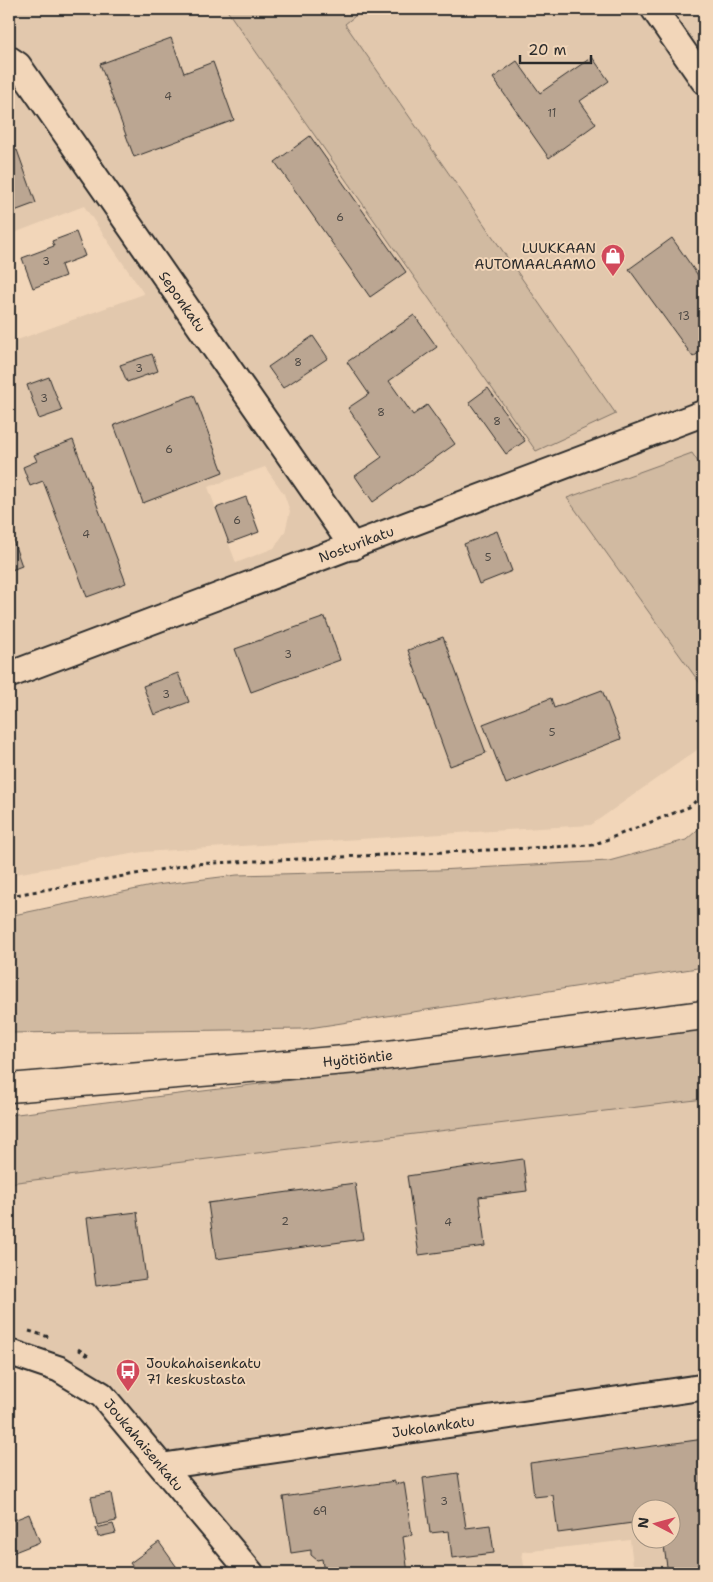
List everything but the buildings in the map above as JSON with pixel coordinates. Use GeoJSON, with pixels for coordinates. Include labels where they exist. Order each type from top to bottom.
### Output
{"type":"FeatureCollection","features":[{"type":"Feature","properties":{"kind":"main road","name":"Hyötiöntie"},"geometry":{"type":"LineString","coordinates":[[9,1088],[357,1059],[704,1016]]}},
{"type":"Feature","properties":{"kind":"street"},"geometry":{"type":"LineString","coordinates":[[654,9],[704,81]]}},
{"type":"Feature","properties":{"kind":"street","name":"Seponkatu"},"geometry":{"type":"LineString","coordinates":[[9,60],[18,65],[24,73],[353,547]]}},
{"type":"Feature","properties":{"kind":"street","name":"Nosturikatu"},"geometry":{"type":"LineString","coordinates":[[9,676],[704,413]]}},
{"type":"Feature","properties":{"kind":"street","name":"Joukahaisenkatu"},"geometry":{"type":"LineString","coordinates":[[9,1352],[59,1369],[102,1395],[164,1466],[251,1573]]}},
{"type":"Feature","properties":{"kind":"street","name":"Jukolankatu"},"geometry":{"type":"LineString","coordinates":[[164,1466],[704,1387]]}},
{"type":"Feature","properties":{"kind":"path"},"geometry":{"type":"LineString","coordinates":[[9,896],[193,864],[593,845],[689,807],[704,794]]}},
{"type":"Feature","properties":{"kind":"shaded area"},"geometry":{"type":"Polygon","coordinates":[[[9,9],[704,9],[704,745],[591,825],[143,852],[9,875],[9,343],[144,294],[84,206],[9,235],[9,9]],[[265,467],[208,487],[236,563],[274,548],[285,532],[290,511],[284,494],[265,467]]]}},
{"type":"Feature","properties":{"kind":"shaded area"},"geometry":{"type":"Polygon","coordinates":[[[226,9],[364,9],[345,24],[616,414],[536,451],[226,9]]]}},
{"type":"Feature","properties":{"kind":"shaded area"},"geometry":{"type":"Polygon","coordinates":[[[692,453],[704,471],[704,689],[567,498],[692,453]]]}},
{"type":"Feature","properties":{"kind":"shaded area"},"geometry":{"type":"Polygon","coordinates":[[[704,824],[704,967],[303,1029],[9,1033],[9,916],[156,885],[237,875],[438,870],[609,861],[686,840],[704,824]]]}},
{"type":"Feature","properties":{"kind":"shaded area"},"geometry":{"type":"Polygon","coordinates":[[[704,1029],[704,1573],[634,1573],[631,1550],[680,1550],[680,1500],[630,1500],[630,1540],[522,1552],[525,1573],[237,1573],[97,1407],[56,1383],[9,1366],[9,1115],[704,1029]]]}},
{"type":"Feature","properties":{"kind":"shaded area"},"geometry":{"type":"Polygon","coordinates":[[[704,1029],[704,1099],[9,1183],[9,1115],[704,1029]]]}},
{"type":"Feature","properties":{"kind":"place","name":"LUUKKAAN AUTOMAALAAMO"},"geometry":{"type":"Point","coordinates":[613,277]}},
{"type":"Feature","properties":{"kind":"place","name":"Joukahaisenkatu 71 keskustasta"},"geometry":{"type":"Point","coordinates":[128,1392]}}]}
